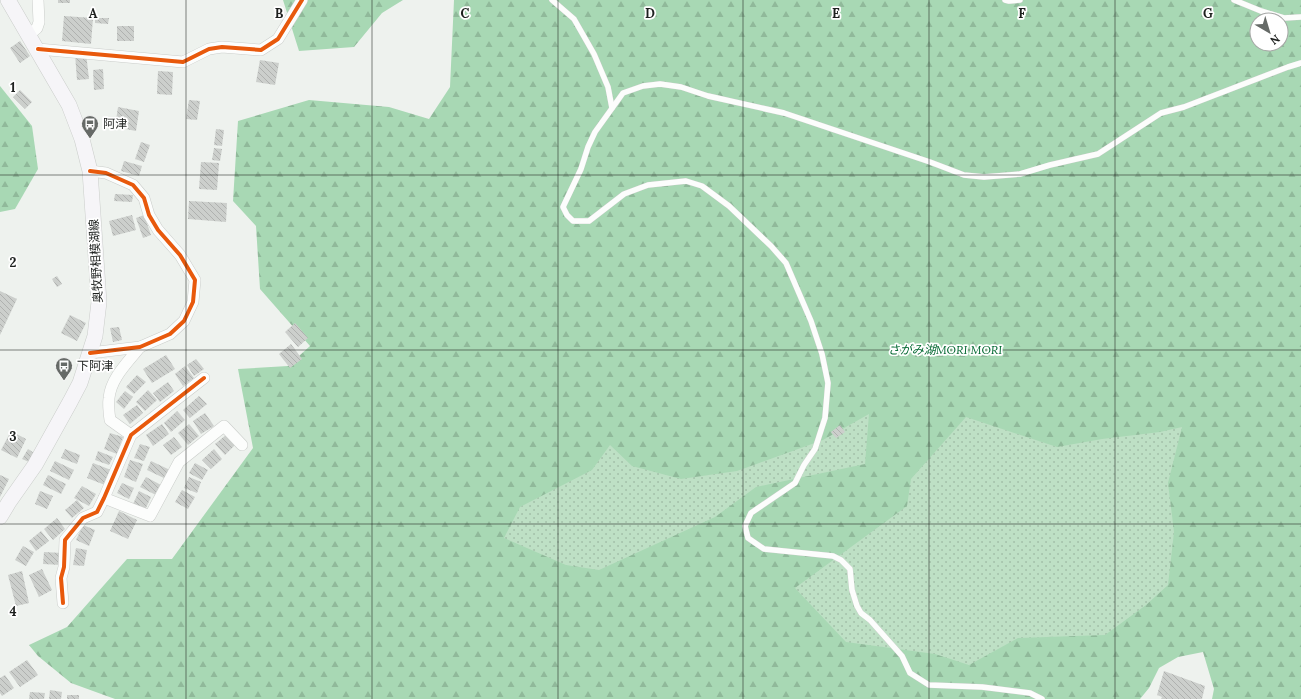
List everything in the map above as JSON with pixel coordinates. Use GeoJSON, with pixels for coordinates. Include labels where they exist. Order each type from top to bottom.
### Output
{"type":"FeatureCollection","features":[{"type":"Feature","properties":{"kind":"main road","name":"奥牧野相模湖線"},"geometry":{"type":"LineString","coordinates":[[0,517],[35,466],[80,383],[96,336],[99,302],[90,171],[82,139],[69,105],[8,0]]}},
{"type":"Feature","properties":{"kind":"street"},"geometry":{"type":"LineString","coordinates":[[29,35],[37,28],[39,22],[38,0]]}},
{"type":"Feature","properties":{"kind":"street"},"geometry":{"type":"LineString","coordinates":[[38,50],[183,62],[209,49],[222,47],[261,50],[278,39],[302,0]]}},
{"type":"Feature","properties":{"kind":"street"},"geometry":{"type":"LineString","coordinates":[[90,171],[106,173],[133,185],[144,198],[149,215],[158,230],[180,255],[195,280],[193,302],[184,321],[170,334],[140,347],[90,353]]}},
{"type":"Feature","properties":{"kind":"street"},"geometry":{"type":"LineString","coordinates":[[131,434],[110,420],[109,398],[111,388],[116,377],[140,347]]}},
{"type":"Feature","properties":{"kind":"street"},"geometry":{"type":"LineString","coordinates":[[64,603],[61,578],[64,568],[66,540],[83,518],[97,512],[131,434],[204,378]]}},
{"type":"Feature","properties":{"kind":"street"},"geometry":{"type":"LineString","coordinates":[[104,498],[150,516],[179,462],[224,426],[242,445]]}},
{"type":"Feature","properties":{"kind":"lane"},"geometry":{"type":"LineString","coordinates":[[552,0],[574,19],[594,54],[608,87],[612,108]]}},
{"type":"Feature","properties":{"kind":"lane"},"geometry":{"type":"LineString","coordinates":[[1005,0],[1020,0]]}},
{"type":"Feature","properties":{"kind":"lane"},"geometry":{"type":"LineString","coordinates":[[1234,0],[1261,11],[1284,18],[1301,17]]}},
{"type":"Feature","properties":{"kind":"lane"},"geometry":{"type":"LineString","coordinates":[[1042,699],[1030,693],[982,687],[929,685],[910,674],[902,656],[856,606],[852,590],[850,569],[841,560],[833,556],[819,554],[764,549],[748,538],[745,526],[751,513],[795,483],[804,464],[815,449],[825,418],[828,383],[822,354],[811,321],[786,263],[771,246],[734,210],[702,186],[686,181],[648,185],[624,194],[589,221],[573,220],[567,215],[563,207],[581,169],[588,147],[595,132],[623,93],[643,86],[660,84],[681,87],[708,96],[784,112],[964,175],[984,176],[1020,174],[1050,165],[1098,154],[1160,112],[1184,107],[1301,63]]}},
{"type":"Feature","properties":{"kind":"green space"},"geometry":{"type":"Polygon","coordinates":[[[283,0],[403,0],[382,13],[354,47],[299,51],[283,0]]]}},
{"type":"Feature","properties":{"kind":"green space","name":"さがみ湖MORI MORI"},"geometry":{"type":"Polygon","coordinates":[[[454,0],[1301,0],[1301,699],[1212,699],[1214,689],[1203,652],[1178,657],[1159,668],[1149,688],[1140,699],[115,699],[71,683],[38,656],[29,645],[67,627],[127,559],[172,559],[253,448],[238,369],[288,366],[310,346],[260,289],[256,226],[233,201],[238,121],[309,100],[389,107],[429,119],[450,87],[454,0]],[[869,414],[823,440],[737,471],[681,479],[632,466],[610,445],[592,470],[520,507],[504,538],[566,565],[599,570],[715,517],[756,487],[865,464],[869,414]],[[966,417],[911,479],[907,506],[795,588],[846,642],[935,654],[969,665],[1018,638],[1105,635],[1146,605],[1168,585],[1174,532],[1168,483],[1182,427],[1160,432],[1102,439],[1057,447],[966,417]]]}},
{"type":"Feature","properties":{"kind":"green space","name":"さがみ湖MORI MORI"},"geometry":{"type":"Polygon","coordinates":[[[1301,0],[1301,514],[1052,699],[869,699],[452,551],[557,106],[1301,0]]]}},
{"type":"Feature","properties":{"kind":"green space"},"geometry":{"type":"Polygon","coordinates":[[[0,86],[32,126],[38,169],[15,209],[0,212],[0,86]]]}},
{"type":"Feature","properties":{"kind":"building"},"geometry":{"type":"Polygon","coordinates":[[[58,0],[70,0],[70,3],[58,3],[58,0]]]}},
{"type":"Feature","properties":{"kind":"building"},"geometry":{"type":"Polygon","coordinates":[[[64,16],[93,18],[91,44],[62,41],[64,16]]]}},
{"type":"Feature","properties":{"kind":"building"},"geometry":{"type":"Polygon","coordinates":[[[95,18],[109,18],[108,24],[95,23],[95,18]]]}},
{"type":"Feature","properties":{"kind":"building"},"geometry":{"type":"Polygon","coordinates":[[[117,26],[134,26],[134,41],[117,41],[117,26]]]}},
{"type":"Feature","properties":{"kind":"building"},"geometry":{"type":"Polygon","coordinates":[[[20,41],[30,56],[20,63],[10,48],[20,41]]]}},
{"type":"Feature","properties":{"kind":"building"},"geometry":{"type":"Polygon","coordinates":[[[86,53],[89,79],[77,80],[75,54],[86,53]]]}},
{"type":"Feature","properties":{"kind":"building"},"geometry":{"type":"Polygon","coordinates":[[[260,60],[279,63],[275,85],[256,82],[260,60]]]}},
{"type":"Feature","properties":{"kind":"building"},"geometry":{"type":"Polygon","coordinates":[[[103,69],[104,89],[94,90],[93,70],[103,69]]]}},
{"type":"Feature","properties":{"kind":"building"},"geometry":{"type":"Polygon","coordinates":[[[158,71],[173,72],[172,95],[157,94],[158,71]]]}},
{"type":"Feature","properties":{"kind":"building"},"geometry":{"type":"Polygon","coordinates":[[[20,90],[32,102],[25,109],[13,97],[20,90]]]}},
{"type":"Feature","properties":{"kind":"building"},"geometry":{"type":"Polygon","coordinates":[[[189,100],[200,101],[197,120],[186,119],[189,100]]]}},
{"type":"Feature","properties":{"kind":"building"},"geometry":{"type":"Polygon","coordinates":[[[118,107],[139,111],[136,131],[115,127],[118,107]]]}},
{"type":"Feature","properties":{"kind":"building"},"geometry":{"type":"Polygon","coordinates":[[[216,129],[224,130],[222,146],[214,145],[216,129]]]}},
{"type":"Feature","properties":{"kind":"building"},"geometry":{"type":"Polygon","coordinates":[[[141,142],[150,145],[144,162],[135,159],[141,142]]]}},
{"type":"Feature","properties":{"kind":"building"},"geometry":{"type":"Polygon","coordinates":[[[214,148],[222,149],[220,161],[212,160],[214,148]]]}},
{"type":"Feature","properties":{"kind":"building"},"geometry":{"type":"Polygon","coordinates":[[[124,161],[142,166],[139,176],[121,171],[124,161]]]}},
{"type":"Feature","properties":{"kind":"building"},"geometry":{"type":"Polygon","coordinates":[[[201,162],[219,163],[217,190],[199,189],[201,162]]]}},
{"type":"Feature","properties":{"kind":"building"},"geometry":{"type":"Polygon","coordinates":[[[115,194],[133,195],[132,202],[114,201],[115,194]]]}},
{"type":"Feature","properties":{"kind":"building"},"geometry":{"type":"Polygon","coordinates":[[[189,201],[227,203],[226,222],[188,219],[189,201]]]}},
{"type":"Feature","properties":{"kind":"building"},"geometry":{"type":"Polygon","coordinates":[[[132,215],[136,230],[113,236],[109,221],[132,215]]]}},
{"type":"Feature","properties":{"kind":"building"},"geometry":{"type":"Polygon","coordinates":[[[144,215],[151,235],[143,238],[136,218],[144,215]]]}},
{"type":"Feature","properties":{"kind":"building"},"geometry":{"type":"Polygon","coordinates":[[[57,276],[62,284],[57,287],[52,279],[57,276]]]}},
{"type":"Feature","properties":{"kind":"building"},"geometry":{"type":"Polygon","coordinates":[[[0,291],[17,299],[0,335],[0,291]]]}},
{"type":"Feature","properties":{"kind":"building"},"geometry":{"type":"Polygon","coordinates":[[[70,315],[86,323],[77,341],[61,333],[70,315]]]}},
{"type":"Feature","properties":{"kind":"building"},"geometry":{"type":"Polygon","coordinates":[[[295,323],[308,338],[298,347],[285,332],[295,323]]]}},
{"type":"Feature","properties":{"kind":"building"},"geometry":{"type":"Polygon","coordinates":[[[119,327],[122,340],[113,342],[110,328],[119,327]]]}},
{"type":"Feature","properties":{"kind":"building"},"geometry":{"type":"Polygon","coordinates":[[[291,344],[302,359],[290,368],[279,354],[291,344]]]}},
{"type":"Feature","properties":{"kind":"building"},"geometry":{"type":"Polygon","coordinates":[[[166,355],[175,369],[152,383],[143,369],[166,355]]]}},
{"type":"Feature","properties":{"kind":"building"},"geometry":{"type":"Polygon","coordinates":[[[196,359],[204,369],[194,376],[187,365],[196,359]]]}},
{"type":"Feature","properties":{"kind":"building"},"geometry":{"type":"Polygon","coordinates":[[[185,366],[194,378],[183,386],[175,374],[185,366]]]}},
{"type":"Feature","properties":{"kind":"building"},"geometry":{"type":"Polygon","coordinates":[[[137,375],[146,382],[134,394],[126,387],[137,375]]]}},
{"type":"Feature","properties":{"kind":"building"},"geometry":{"type":"Polygon","coordinates":[[[168,382],[174,391],[160,402],[153,393],[168,382]]]}},
{"type":"Feature","properties":{"kind":"building"},"geometry":{"type":"Polygon","coordinates":[[[148,390],[157,400],[145,411],[136,402],[148,390]]]}},
{"type":"Feature","properties":{"kind":"building"},"geometry":{"type":"Polygon","coordinates":[[[125,391],[133,397],[124,409],[116,402],[125,391]]]}},
{"type":"Feature","properties":{"kind":"building"},"geometry":{"type":"Polygon","coordinates":[[[199,396],[207,404],[190,418],[183,410],[199,396]]]}},
{"type":"Feature","properties":{"kind":"building"},"geometry":{"type":"Polygon","coordinates":[[[137,405],[143,413],[130,424],[123,415],[137,405]]]}},
{"type":"Feature","properties":{"kind":"building"},"geometry":{"type":"Polygon","coordinates":[[[177,411],[185,420],[171,432],[164,423],[177,411]]]}},
{"type":"Feature","properties":{"kind":"building"},"geometry":{"type":"Polygon","coordinates":[[[205,413],[214,426],[201,434],[193,421],[205,413]]]}},
{"type":"Feature","properties":{"kind":"building"},"geometry":{"type":"Polygon","coordinates":[[[162,424],[169,434],[153,446],[146,435],[162,424]]]}},
{"type":"Feature","properties":{"kind":"building"},"geometry":{"type":"Polygon","coordinates":[[[189,424],[199,436],[188,445],[178,433],[189,424]]]}},
{"type":"Feature","properties":{"kind":"building"},"geometry":{"type":"Polygon","coordinates":[[[840,425],[845,432],[836,438],[831,432],[840,425]]]}},
{"type":"Feature","properties":{"kind":"building"},"geometry":{"type":"Polygon","coordinates":[[[11,431],[26,439],[17,458],[1,450],[11,431]]]}},
{"type":"Feature","properties":{"kind":"building"},"geometry":{"type":"Polygon","coordinates":[[[110,433],[123,437],[117,454],[104,449],[110,433]]]}},
{"type":"Feature","properties":{"kind":"building"},"geometry":{"type":"Polygon","coordinates":[[[226,435],[235,445],[225,455],[215,444],[226,435]]]}},
{"type":"Feature","properties":{"kind":"building"},"geometry":{"type":"Polygon","coordinates":[[[174,437],[182,447],[171,455],[163,445],[174,437]]]}},
{"type":"Feature","properties":{"kind":"building"},"geometry":{"type":"Polygon","coordinates":[[[140,444],[150,447],[144,461],[134,458],[140,444]]]}},
{"type":"Feature","properties":{"kind":"building"},"geometry":{"type":"Polygon","coordinates":[[[28,449],[34,453],[29,462],[22,459],[28,449]]]}},
{"type":"Feature","properties":{"kind":"building"},"geometry":{"type":"Polygon","coordinates":[[[65,449],[80,455],[77,464],[61,458],[65,449]]]}},
{"type":"Feature","properties":{"kind":"building"},"geometry":{"type":"Polygon","coordinates":[[[214,449],[222,459],[211,469],[202,460],[214,449]]]}},
{"type":"Feature","properties":{"kind":"building"},"geometry":{"type":"Polygon","coordinates":[[[98,451],[113,457],[109,465],[95,460],[98,451]]]}},
{"type":"Feature","properties":{"kind":"building"},"geometry":{"type":"Polygon","coordinates":[[[130,460],[143,464],[136,482],[124,477],[130,460]]]}},
{"type":"Feature","properties":{"kind":"building"},"geometry":{"type":"Polygon","coordinates":[[[55,461],[74,470],[69,480],[50,471],[55,461]]]}},
{"type":"Feature","properties":{"kind":"building"},"geometry":{"type":"Polygon","coordinates":[[[151,461],[170,470],[166,479],[147,470],[151,461]]]}},
{"type":"Feature","properties":{"kind":"building"},"geometry":{"type":"Polygon","coordinates":[[[93,463],[111,470],[105,485],[87,478],[93,463]]]}},
{"type":"Feature","properties":{"kind":"building"},"geometry":{"type":"Polygon","coordinates":[[[195,463],[208,470],[202,480],[189,473],[195,463]]]}},
{"type":"Feature","properties":{"kind":"building"},"geometry":{"type":"Polygon","coordinates":[[[0,475],[9,479],[0,497],[0,475]]]}},
{"type":"Feature","properties":{"kind":"building"},"geometry":{"type":"Polygon","coordinates":[[[48,475],[66,484],[61,494],[43,485],[48,475]]]}},
{"type":"Feature","properties":{"kind":"building"},"geometry":{"type":"Polygon","coordinates":[[[146,477],[161,485],[156,495],[140,487],[146,477]]]}},
{"type":"Feature","properties":{"kind":"building"},"geometry":{"type":"Polygon","coordinates":[[[189,477],[201,482],[197,493],[184,488],[189,477]]]}},
{"type":"Feature","properties":{"kind":"building"},"geometry":{"type":"Polygon","coordinates":[[[122,483],[134,488],[129,499],[117,493],[122,483]]]}},
{"type":"Feature","properties":{"kind":"building"},"geometry":{"type":"Polygon","coordinates":[[[82,486],[96,494],[89,506],[74,498],[82,486]]]}},
{"type":"Feature","properties":{"kind":"building"},"geometry":{"type":"Polygon","coordinates":[[[182,490],[195,497],[188,509],[175,502],[182,490]]]}},
{"type":"Feature","properties":{"kind":"building"},"geometry":{"type":"Polygon","coordinates":[[[40,491],[53,496],[47,509],[35,504],[40,491]]]}},
{"type":"Feature","properties":{"kind":"building"},"geometry":{"type":"Polygon","coordinates":[[[139,491],[151,497],[145,510],[133,504],[139,491]]]}},
{"type":"Feature","properties":{"kind":"building"},"geometry":{"type":"Polygon","coordinates":[[[77,500],[84,508],[72,518],[65,510],[77,500]]]}},
{"type":"Feature","properties":{"kind":"building"},"geometry":{"type":"Polygon","coordinates":[[[119,511],[137,520],[128,539],[110,531],[119,511]]]}},
{"type":"Feature","properties":{"kind":"building"},"geometry":{"type":"Polygon","coordinates":[[[57,518],[65,529],[53,540],[44,529],[57,518]]]}},
{"type":"Feature","properties":{"kind":"building"},"geometry":{"type":"Polygon","coordinates":[[[83,525],[95,530],[89,546],[76,540],[83,525]]]}},
{"type":"Feature","properties":{"kind":"building"},"geometry":{"type":"Polygon","coordinates":[[[41,531],[49,541],[36,551],[29,541],[41,531]]]}},
{"type":"Feature","properties":{"kind":"building"},"geometry":{"type":"Polygon","coordinates":[[[23,546],[34,552],[26,566],[15,560],[23,546]]]}},
{"type":"Feature","properties":{"kind":"building"},"geometry":{"type":"Polygon","coordinates":[[[76,548],[87,550],[84,566],[73,565],[76,548]]]}},
{"type":"Feature","properties":{"kind":"building"},"geometry":{"type":"Polygon","coordinates":[[[44,552],[62,553],[61,565],[43,564],[44,552]]]}},
{"type":"Feature","properties":{"kind":"building"},"geometry":{"type":"Polygon","coordinates":[[[42,569],[52,590],[39,597],[29,575],[42,569]]]}},
{"type":"Feature","properties":{"kind":"building"},"geometry":{"type":"Polygon","coordinates":[[[22,571],[29,603],[16,606],[8,575],[22,571]]]}},
{"type":"Feature","properties":{"kind":"building"},"geometry":{"type":"Polygon","coordinates":[[[27,660],[38,675],[20,687],[9,672],[27,660]]]}},
{"type":"Feature","properties":{"kind":"building"},"geometry":{"type":"Polygon","coordinates":[[[1164,671],[1205,686],[1202,699],[1161,699],[1162,697],[1157,695],[1164,671]]]}},
{"type":"Feature","properties":{"kind":"building"},"geometry":{"type":"Polygon","coordinates":[[[5,675],[14,688],[2,696],[0,693],[0,678],[5,675]]]}},
{"type":"Feature","properties":{"kind":"building"},"geometry":{"type":"Polygon","coordinates":[[[50,690],[62,692],[61,699],[49,699],[50,690]]]}},
{"type":"Feature","properties":{"kind":"building"},"geometry":{"type":"Polygon","coordinates":[[[30,692],[45,693],[44,699],[29,699],[30,692]]]}},
{"type":"Feature","properties":{"kind":"building"},"geometry":{"type":"Polygon","coordinates":[[[67,695],[79,695],[79,699],[67,699],[67,695]]]}},
{"type":"Feature","properties":{"kind":"cycle path"},"geometry":{"type":"LineString","coordinates":[[38,49],[183,62],[209,49],[222,47],[261,50],[278,39],[302,0]]}},
{"type":"Feature","properties":{"kind":"cycle path"},"geometry":{"type":"LineString","coordinates":[[90,171],[106,173],[133,185],[144,198],[149,215],[158,230],[180,255],[195,280],[193,302],[184,321],[170,334],[140,347],[90,353]]}},
{"type":"Feature","properties":{"kind":"cycle path"},"geometry":{"type":"LineString","coordinates":[[63,603],[61,578],[64,567],[65,540],[83,518],[97,512],[131,435],[204,378]]}},
{"type":"Feature","properties":{"kind":"place","name":"阿津"},"geometry":{"type":"Point","coordinates":[90,139]}},
{"type":"Feature","properties":{"kind":"place","name":"下阿津"},"geometry":{"type":"Point","coordinates":[64,381]}}]}
